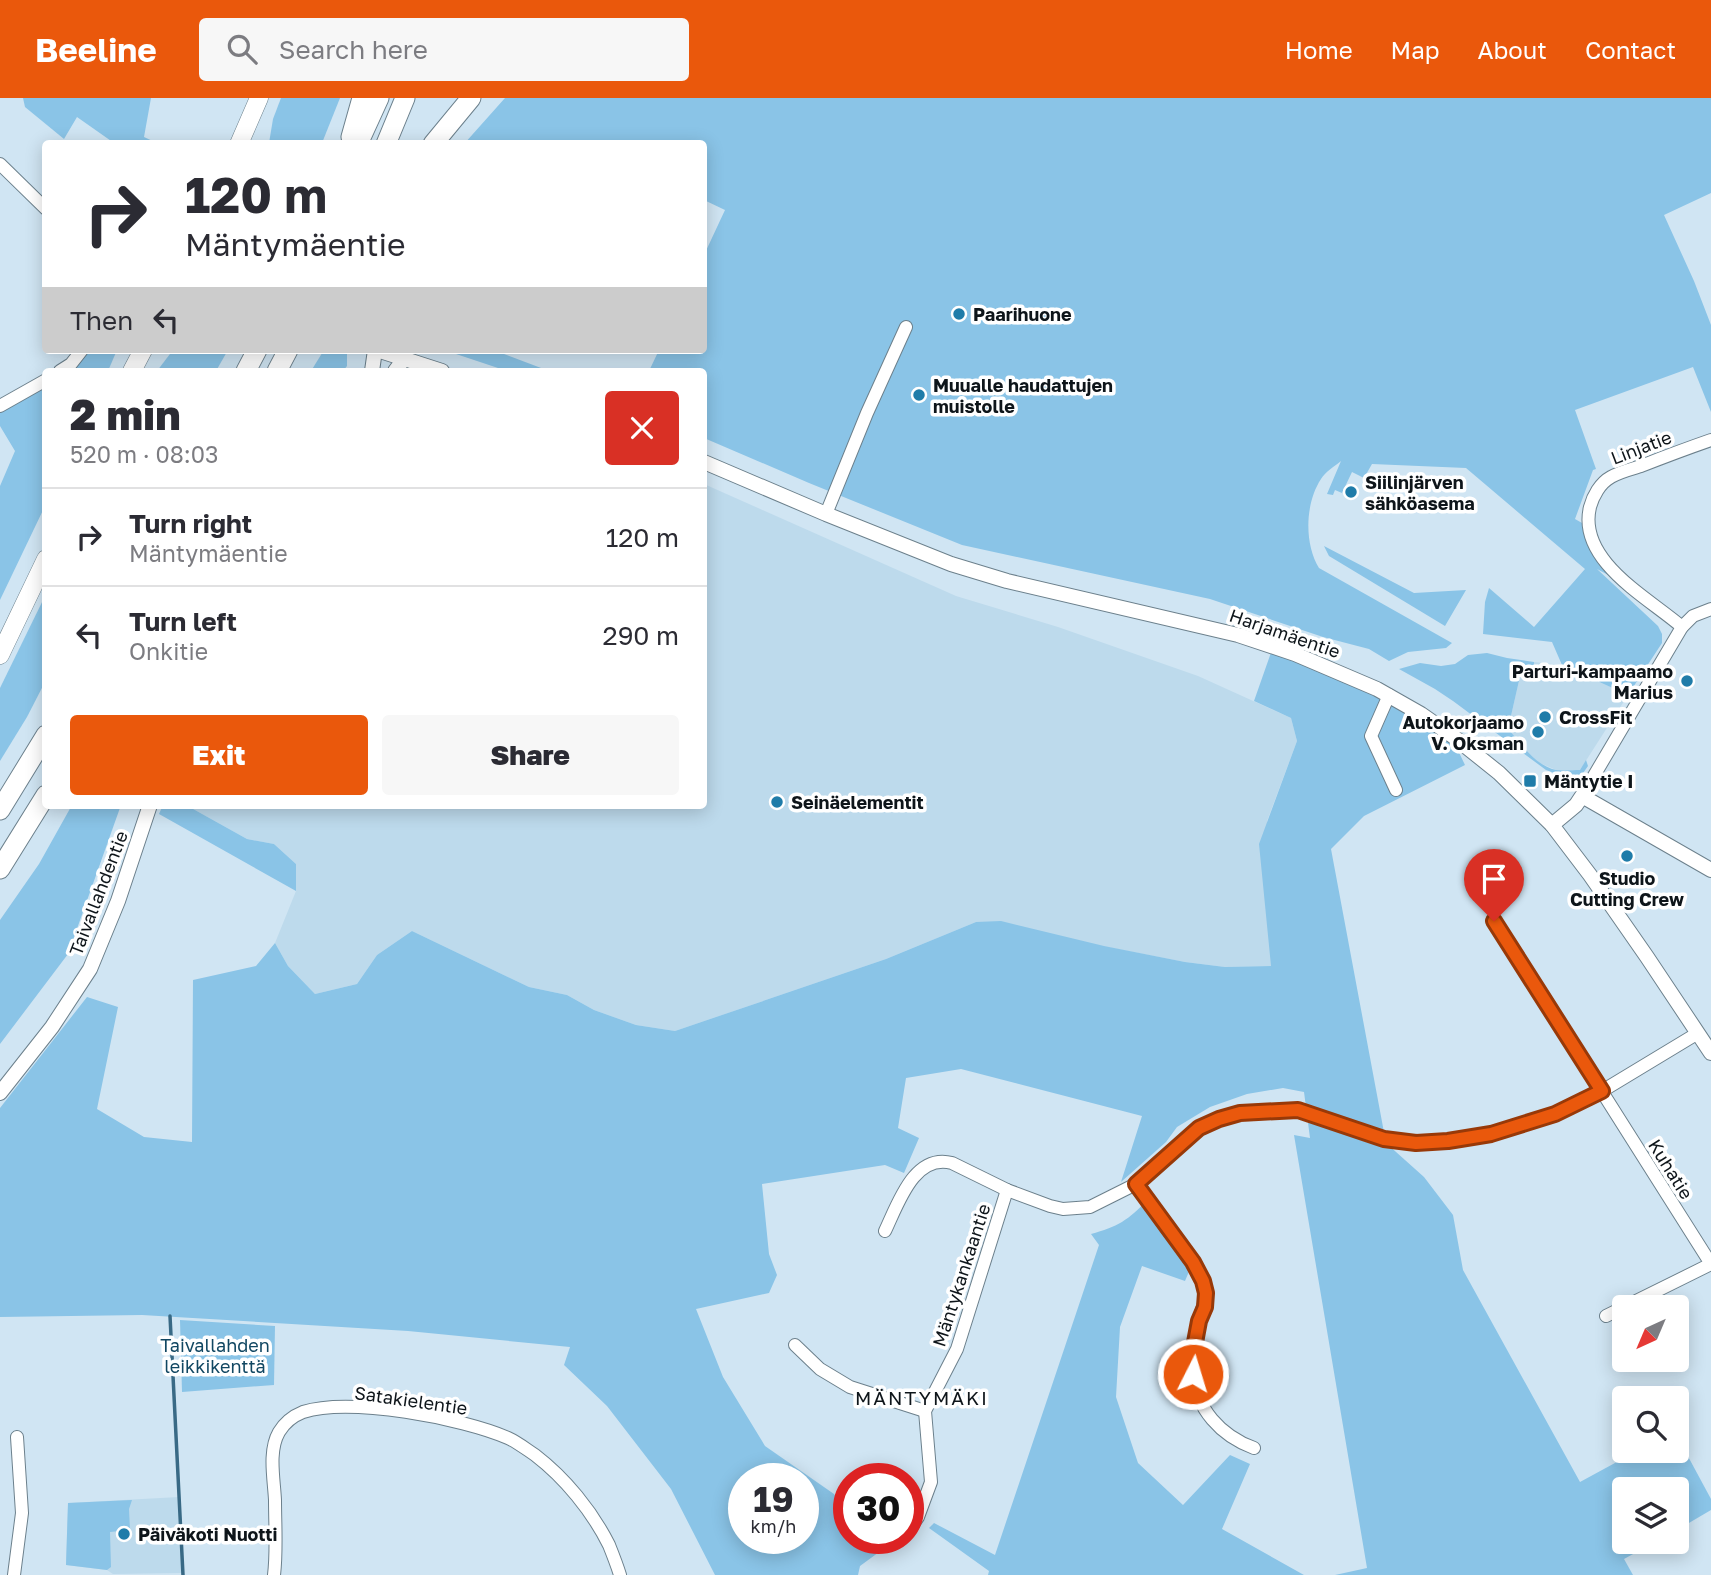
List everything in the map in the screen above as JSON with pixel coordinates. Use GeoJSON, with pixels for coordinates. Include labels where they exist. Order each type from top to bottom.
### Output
{"type":"FeatureCollection","features":[{"type":"Feature","properties":{"kind":"highway"},"geometry":{"type":"LineString","coordinates":[[350,140],[362,98]]}},
{"type":"Feature","properties":{"kind":"highway"},"geometry":{"type":"LineString","coordinates":[[360,140],[379,98]]}},
{"type":"Feature","properties":{"kind":"highway"},"geometry":{"type":"LineString","coordinates":[[388,140],[405,98]]}},
{"type":"Feature","properties":{"kind":"highway"},"geometry":{"type":"LineString","coordinates":[[436,140],[471,98]]}},
{"type":"Feature","properties":{"kind":"highway"},"geometry":{"type":"LineString","coordinates":[[0,810],[42,742]]}},
{"type":"Feature","properties":{"kind":"highway"},"geometry":{"type":"LineString","coordinates":[[0,869],[42,801]]}},
{"type":"Feature","properties":{"kind":"main road"},"geometry":{"type":"LineString","coordinates":[[241,140],[259,98]]}},
{"type":"Feature","properties":{"kind":"main road"},"geometry":{"type":"LineString","coordinates":[[0,655],[42,567]]}},
{"type":"Feature","properties":{"kind":"street"},"geometry":{"type":"LineString","coordinates":[[0,164],[42,205]]}},
{"type":"Feature","properties":{"kind":"street"},"geometry":{"type":"LineString","coordinates":[[826,514],[906,327]]}},
{"type":"Feature","properties":{"kind":"street"},"geometry":{"type":"LineString","coordinates":[[65,368],[79,354]]}},
{"type":"Feature","properties":{"kind":"street"},"geometry":{"type":"LineString","coordinates":[[382,354],[399,365],[420,368]]}},
{"type":"Feature","properties":{"kind":"street"},"geometry":{"type":"LineString","coordinates":[[0,406],[42,382]]}},
{"type":"Feature","properties":{"kind":"street","name":"Linjatie"},"geometry":{"type":"LineString","coordinates":[[1682,627],[1627,585],[1608,565],[1596,549],[1588,514],[1595,493],[1610,477],[1711,440]]}},
{"type":"Feature","properties":{"kind":"street","name":"Harjamäentie"},"geometry":{"type":"LineString","coordinates":[[707,463],[951,564],[996,578],[1238,635],[1295,654],[1389,695],[1454,737],[1499,773],[1552,825],[1590,875],[1711,1053]]}},
{"type":"Feature","properties":{"kind":"street"},"geometry":{"type":"LineString","coordinates":[[1552,825],[1576,805],[1582,796],[1682,627],[1693,616],[1711,609]]}},
{"type":"Feature","properties":{"kind":"street"},"geometry":{"type":"LineString","coordinates":[[1389,695],[1371,736],[1396,790]]}},
{"type":"Feature","properties":{"kind":"street"},"geometry":{"type":"LineString","coordinates":[[1582,796],[1711,870]]}},
{"type":"Feature","properties":{"kind":"street","name":"Taivallahdentie"},"geometry":{"type":"LineString","coordinates":[[0,1093],[52,1027],[90,969],[118,901],[149,809]]}},
{"type":"Feature","properties":{"kind":"street","name":"Kuhatie"},"geometry":{"type":"LineString","coordinates":[[1494,921],[1711,1264]]}},
{"type":"Feature","properties":{"kind":"street"},"geometry":{"type":"LineString","coordinates":[[885,1231],[905,1189],[930,1163],[952,1163],[1007,1190],[1050,1206],[1074,1209],[1095,1205],[1136,1184],[1199,1128],[1240,1113],[1298,1110],[1384,1139],[1416,1143],[1491,1134],[1555,1114],[1602,1091],[1698,1033]]}},
{"type":"Feature","properties":{"kind":"street"},"geometry":{"type":"LineString","coordinates":[[1136,1184],[1193,1262],[1203,1281],[1205,1307],[1199,1321],[1193,1360],[1193,1374],[1199,1395],[1210,1419],[1239,1442],[1254,1448]]}},
{"type":"Feature","properties":{"kind":"street","name":"Mäntykankaantie"},"geometry":{"type":"LineString","coordinates":[[925,1411],[957,1349],[1007,1190]]}},
{"type":"Feature","properties":{"kind":"street"},"geometry":{"type":"LineString","coordinates":[[1606,1316],[1711,1264]]}},
{"type":"Feature","properties":{"kind":"street"},"geometry":{"type":"LineString","coordinates":[[795,1345],[820,1369],[850,1387],[925,1411],[931,1482],[924,1500]]}},
{"type":"Feature","properties":{"kind":"street","name":"Satakielentie"},"geometry":{"type":"LineString","coordinates":[[274,1575],[273,1456],[279,1432],[288,1420],[302,1412],[356,1408],[455,1420],[510,1438],[559,1476],[584,1504],[608,1544],[620,1575]]}},
{"type":"Feature","properties":{"kind":"street"},"geometry":{"type":"LineString","coordinates":[[14,1575],[22,1513],[16,1437]]}},
{"type":"Feature","properties":{"kind":"shaded area"},"geometry":{"type":"Polygon","coordinates":[[[707,485],[956,596],[1058,627],[1198,676],[1291,718],[1297,741],[1267,821],[1271,966],[1225,967],[1185,962],[976,922],[886,959],[675,1031],[636,1025],[594,1010],[567,995],[529,987],[412,931],[377,955],[357,984],[315,994],[288,966],[275,943],[296,891],[296,864],[274,844],[247,839],[193,809],[707,809],[707,485]]]}},
{"type":"Feature","properties":{"kind":"shaded area"},"geometry":{"type":"Polygon","coordinates":[[[1534,662],[1562,665],[1628,695],[1580,770],[1556,770],[1540,763],[1508,729],[1521,672],[1534,667],[1534,662]]]}},
{"type":"Feature","properties":{"kind":"shaded area","name":"Päiväkoti Nuotti"},"geometry":{"type":"Polygon","coordinates":[[[179,1497],[183,1573],[113,1574],[107,1570],[66,1565],[68,1503],[179,1497]]]}},
{"type":"Feature","properties":{"kind":"green space"},"geometry":{"type":"Polygon","coordinates":[[[23,98],[151,98],[144,137],[150,140],[110,140],[77,117],[64,139],[25,107],[23,98]]]}},
{"type":"Feature","properties":{"kind":"green space"},"geometry":{"type":"Polygon","coordinates":[[[281,98],[340,98],[323,140],[270,140],[273,119],[281,98]]]}},
{"type":"Feature","properties":{"kind":"green space"},"geometry":{"type":"Polygon","coordinates":[[[505,98],[1711,98],[1711,193],[1664,215],[1711,325],[1711,412],[1693,367],[1575,410],[1596,469],[1593,470],[1575,519],[1589,527],[1627,585],[1597,569],[1658,626],[1662,643],[1628,695],[1562,665],[1552,642],[1483,634],[1485,602],[1489,588],[1534,627],[1585,569],[1466,468],[1372,464],[1364,478],[1352,472],[1342,493],[1335,490],[1333,495],[1327,494],[1341,461],[1325,474],[1316,489],[1308,523],[1311,547],[1319,568],[1452,643],[1446,648],[1408,652],[1389,661],[1369,649],[1323,637],[1210,599],[962,545],[809,483],[707,439],[707,368],[650,368],[657,354],[707,354],[707,249],[725,210],[707,201],[707,140],[468,140],[505,98]]]}},
{"type":"Feature","properties":{"kind":"green space"},"geometry":{"type":"Polygon","coordinates":[[[78,354],[115,354],[109,368],[62,368],[78,354]]]}},
{"type":"Feature","properties":{"kind":"green space"},"geometry":{"type":"Polygon","coordinates":[[[170,354],[226,354],[218,368],[159,368],[170,354]]]}},
{"type":"Feature","properties":{"kind":"green space"},"geometry":{"type":"Polygon","coordinates":[[[322,354],[347,354],[345,368],[313,368],[322,354]]]}},
{"type":"Feature","properties":{"kind":"green space"},"geometry":{"type":"Polygon","coordinates":[[[456,354],[504,354],[541,368],[498,368],[456,354]]]}},
{"type":"Feature","properties":{"kind":"green space"},"geometry":{"type":"Polygon","coordinates":[[[42,381],[42,512],[0,600],[0,486],[15,451],[0,426],[0,406],[42,381]]]}},
{"type":"Feature","properties":{"kind":"green space"},"geometry":{"type":"Polygon","coordinates":[[[1324,546],[1414,593],[1466,590],[1445,626],[1329,556],[1324,546]]]}},
{"type":"Feature","properties":{"kind":"green space"},"geometry":{"type":"Polygon","coordinates":[[[42,602],[42,688],[0,761],[0,688],[42,602]]]}},
{"type":"Feature","properties":{"kind":"green space"},"geometry":{"type":"Polygon","coordinates":[[[1273,647],[1377,689],[1452,738],[1465,765],[1364,816],[1331,849],[1386,1143],[1424,1177],[1453,1215],[1463,1270],[1580,1482],[1615,1463],[1689,1463],[1689,1458],[1711,1499],[1711,1510],[1689,1523],[1689,1477],[1612,1477],[1612,1554],[1633,1554],[1624,1559],[1633,1575],[1335,1575],[1367,1568],[1294,1135],[1310,1138],[1304,1092],[1283,1088],[1247,1094],[1210,1107],[1177,1127],[1166,1142],[1121,1182],[1142,1116],[961,1069],[906,1078],[898,1128],[919,1138],[904,1173],[885,1165],[762,1184],[769,1254],[777,1275],[769,1293],[696,1309],[723,1377],[765,1446],[789,1463],[728,1463],[728,1554],[819,1554],[819,1484],[833,1493],[833,1554],[876,1554],[860,1566],[858,1575],[715,1575],[671,1489],[607,1406],[564,1365],[570,1347],[408,1331],[142,1315],[0,1317],[0,1108],[87,997],[118,1007],[97,1109],[144,1137],[192,1142],[193,980],[256,966],[275,943],[288,966],[315,994],[357,984],[377,955],[412,931],[529,987],[567,995],[594,1010],[636,1025],[675,1031],[886,959],[976,922],[1001,921],[1185,962],[1225,967],[1271,966],[1259,844],[1297,741],[1291,718],[1254,701],[1273,647]]]}},
{"type":"Feature","properties":{"kind":"green space"},"geometry":{"type":"Polygon","coordinates":[[[1487,653],[1534,662],[1534,666],[1521,672],[1508,729],[1529,753],[1548,767],[1580,770],[1586,760],[1588,766],[1581,776],[1560,775],[1546,770],[1453,701],[1399,669],[1420,663],[1441,666],[1455,664],[1468,655],[1487,653]]]}},
{"type":"Feature","properties":{"kind":"green space"},"geometry":{"type":"Polygon","coordinates":[[[70,809],[120,809],[68,954],[0,1044],[0,920],[39,864],[70,809]]]}},
{"type":"Feature","properties":{"kind":"green space"},"geometry":{"type":"Polygon","coordinates":[[[161,809],[193,809],[247,839],[274,844],[296,864],[296,891],[159,814],[161,809]]]}},
{"type":"Feature","properties":{"kind":"green space"},"geometry":{"type":"Polygon","coordinates":[[[1147,1200],[1193,1262],[1185,1281],[1142,1266],[1120,1327],[1116,1397],[1138,1463],[1183,1505],[1230,1455],[1250,1464],[1222,1529],[1304,1575],[988,1575],[989,1571],[929,1528],[934,1523],[995,1555],[1099,1245],[1091,1234],[1122,1222],[1147,1200]]]}},
{"type":"Feature","properties":{"kind":"green space","name":"Taivallahden leikkikenttä"},"geometry":{"type":"Polygon","coordinates":[[[180,1320],[275,1326],[274,1385],[182,1392],[180,1320]]]}},
{"type":"Feature","properties":{"kind":"green space"},"geometry":{"type":"Polygon","coordinates":[[[132,1500],[129,1509],[130,1530],[110,1532],[111,1567],[107,1570],[66,1565],[68,1503],[132,1500]]]}},
{"type":"Feature","properties":{"kind":"waterway"},"geometry":{"type":"LineString","coordinates":[[170,1316],[183,1575]]}},
{"type":"Feature","properties":{"kind":"place","name":"Paarihuone"},"geometry":{"type":"Point","coordinates":[959,314]}},
{"type":"Feature","properties":{"kind":"place","name":"Muualle haudattujen muistolle"},"geometry":{"type":"Point","coordinates":[919,395]}},
{"type":"Feature","properties":{"kind":"place","name":"Siilinjärven sähköasema"},"geometry":{"type":"Point","coordinates":[1351,492]}},
{"type":"Feature","properties":{"kind":"place","name":"Parturi-kampaamo Marius"},"geometry":{"type":"Point","coordinates":[1687,681]}},
{"type":"Feature","properties":{"kind":"place","name":"CrossFit"},"geometry":{"type":"Point","coordinates":[1545,717]}},
{"type":"Feature","properties":{"kind":"place","name":"Autokorjaamo V. Oksman"},"geometry":{"type":"Point","coordinates":[1538,732]}},
{"type":"Feature","properties":{"kind":"place","name":"Mäntytie I"},"geometry":{"type":"Point","coordinates":[1530,781]}},
{"type":"Feature","properties":{"kind":"place","name":"Seinäelementit"},"geometry":{"type":"Point","coordinates":[777,802]}},
{"type":"Feature","properties":{"kind":"place","name":"Studio Cutting Crew"},"geometry":{"type":"Point","coordinates":[1627,856]}},
{"type":"Feature","properties":{"kind":"place","name":"Päiväkoti Nuotti"},"geometry":{"type":"Point","coordinates":[124,1534]}},
{"type":"Feature","properties":{"kind":"district","name":"MÄNTYMÄKI"},"geometry":{"type":"Point","coordinates":[922,1397]}},
{"type":"Feature","properties":{"kind":"route"},"geometry":{"type":"LineString","coordinates":[[1193,1374],[1193,1353],[1199,1321],[1205,1307],[1203,1281],[1193,1262],[1136,1184],[1199,1128],[1240,1113],[1298,1110],[1384,1139],[1416,1143],[1448,1141],[1491,1134],[1555,1114],[1602,1091],[1494,921]]}}]}
